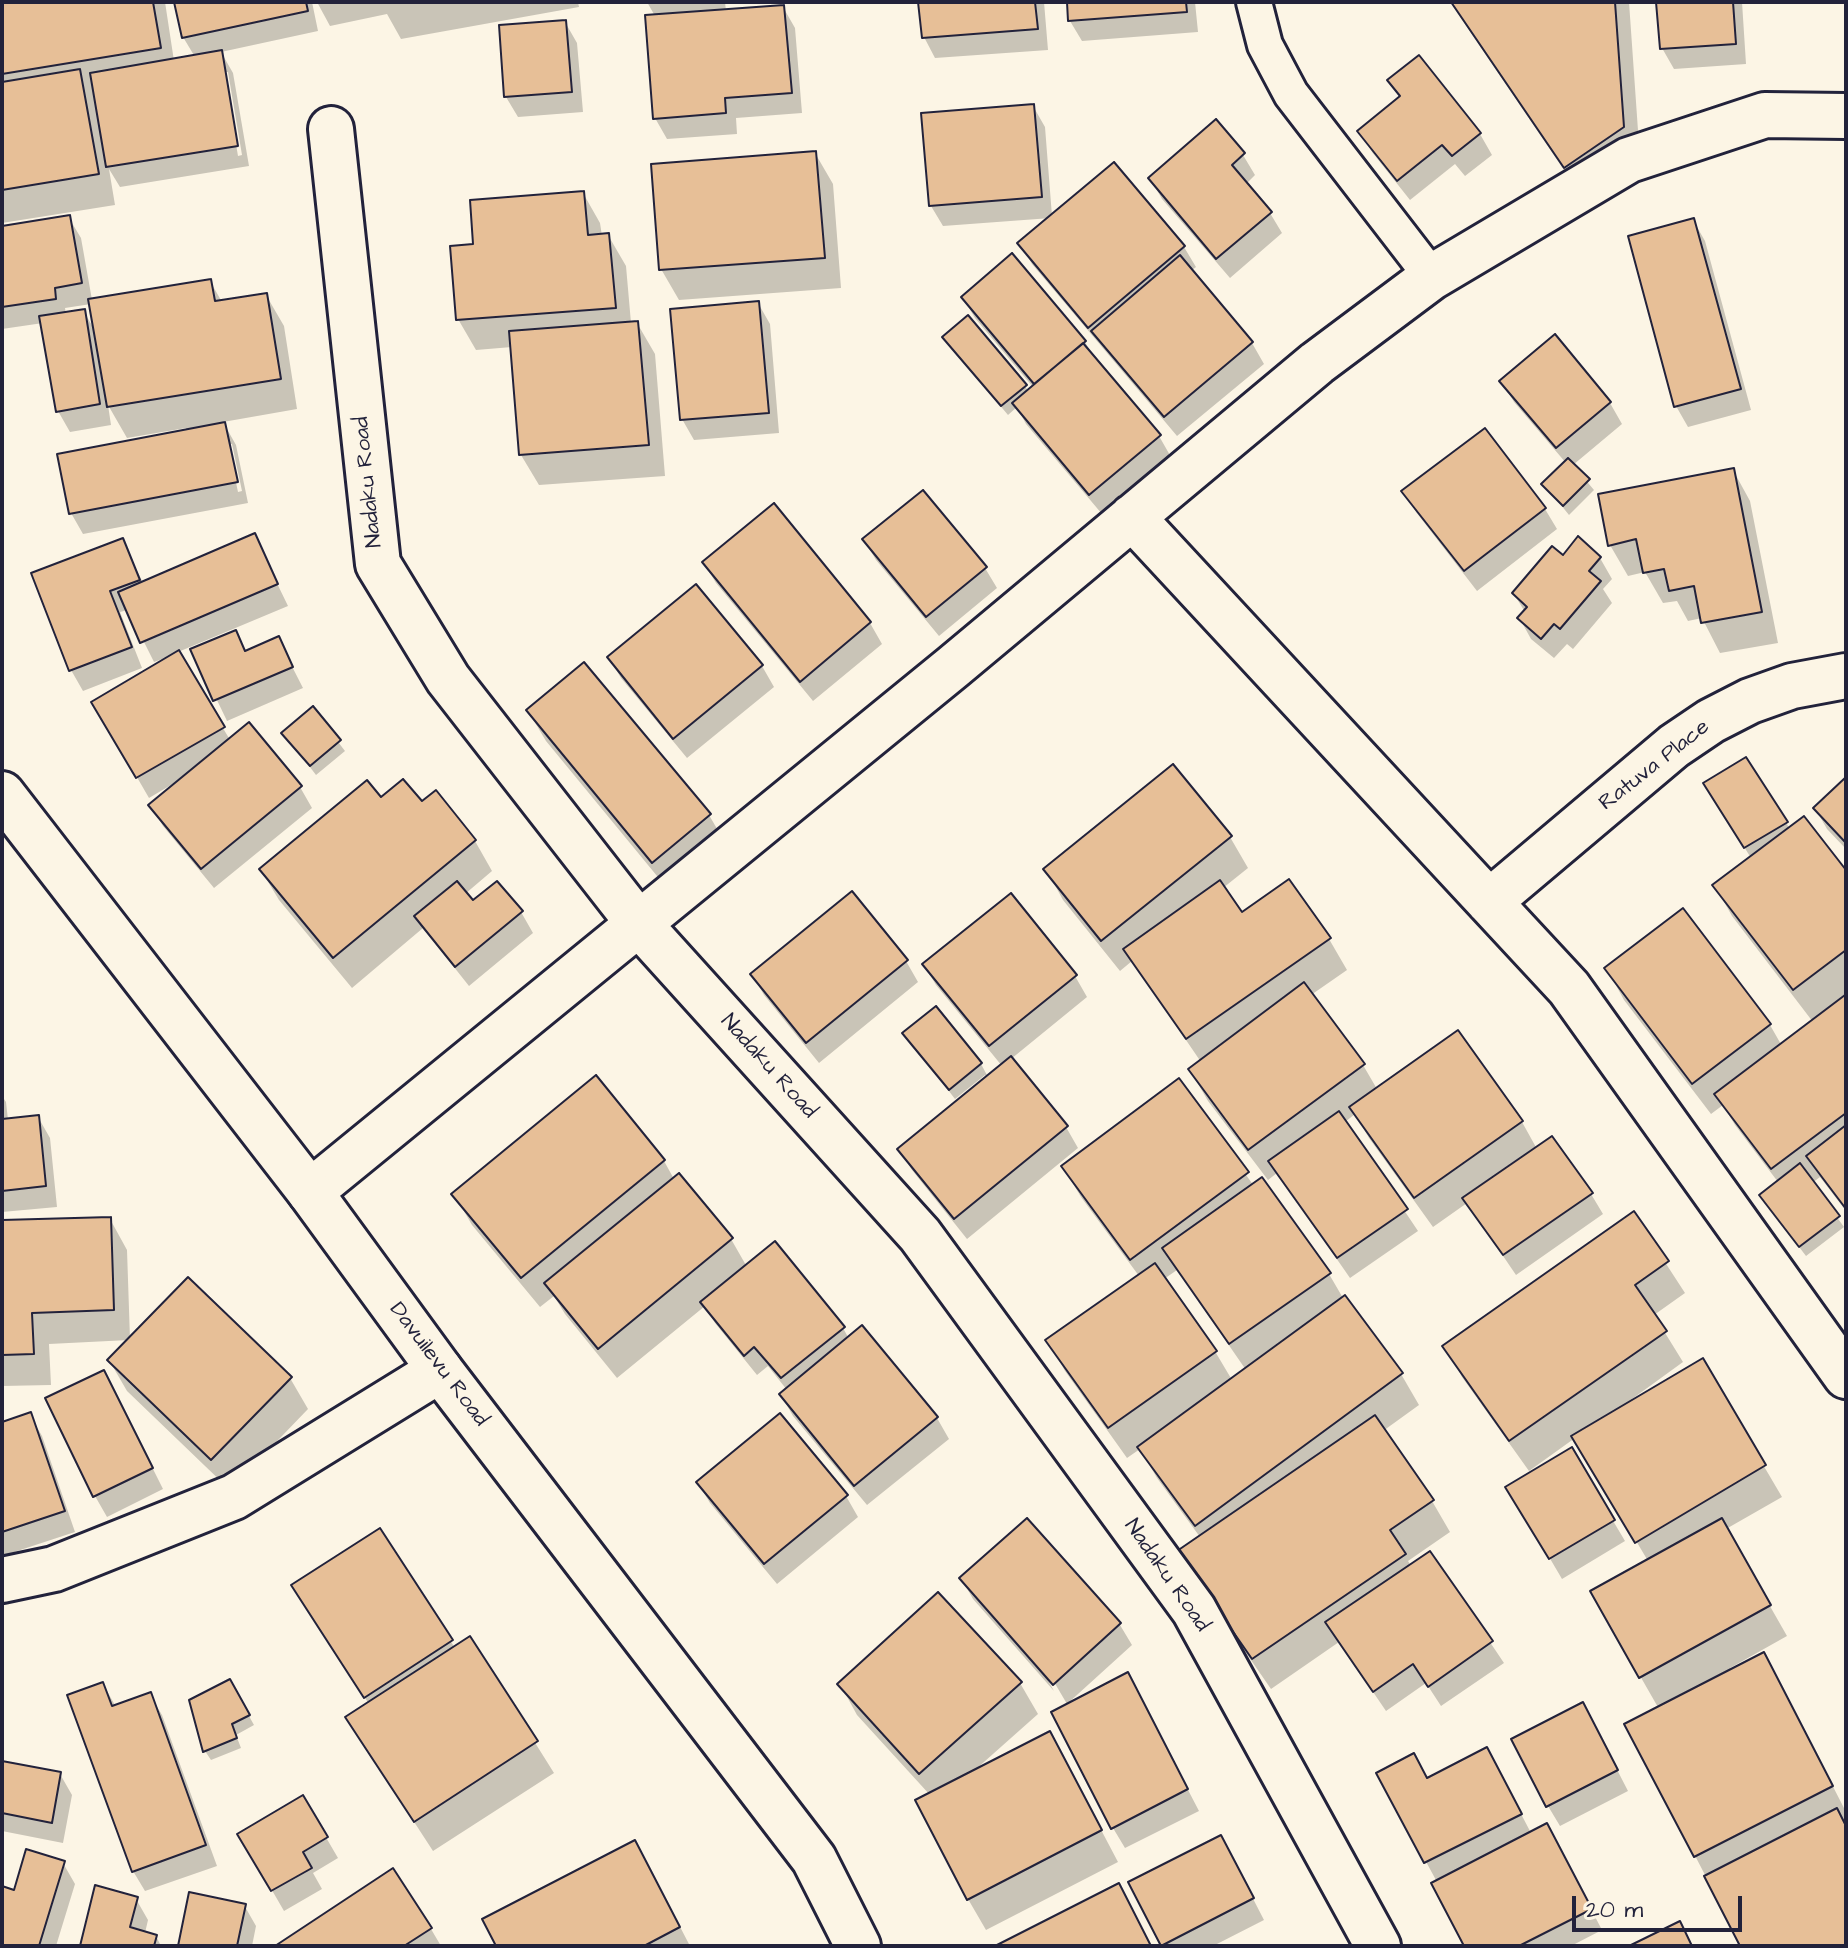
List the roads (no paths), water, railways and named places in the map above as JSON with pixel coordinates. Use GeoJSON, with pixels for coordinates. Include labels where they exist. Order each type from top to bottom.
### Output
{"type":"FeatureCollection","features":[{"type":"Feature","properties":{"kind":"street"},"geometry":{"type":"LineString","coordinates":[[310,1192],[1317,363],[1432,277],[1629,160],[1765,115],[1846,116]]}},
{"type":"Feature","properties":{"kind":"street","name":"Nadaku Road"},"geometry":{"type":"LineString","coordinates":[[331,129],[378,564],[448,679],[639,924],[920,1235],[1194,1610],[1378,1946]]}},
{"type":"Feature","properties":{"kind":"street"},"geometry":{"type":"LineString","coordinates":[[1132,517],[1569,988],[1846,1376]]}},
{"type":"Feature","properties":{"kind":"street","name":"Ratuva Place"},"geometry":{"type":"LineString","coordinates":[[1489,902],[1674,746],[1711,721],[1750,701],[1792,686],[1846,676]]}},
{"type":"Feature","properties":{"kind":"street","name":"Davuilevu Road"},"geometry":{"type":"LineString","coordinates":[[2,794],[310,1192],[440,1370],[814,1859],[858,1946]]}},
{"type":"Feature","properties":{"kind":"street"},"geometry":{"type":"LineString","coordinates":[[2,1580],[54,1569],[234,1497],[440,1370]]}},
{"type":"Feature","properties":{"kind":"lane"},"geometry":{"type":"LineString","coordinates":[[1254,2],[1265,45],[1291,94],[1432,277]]}}]}
